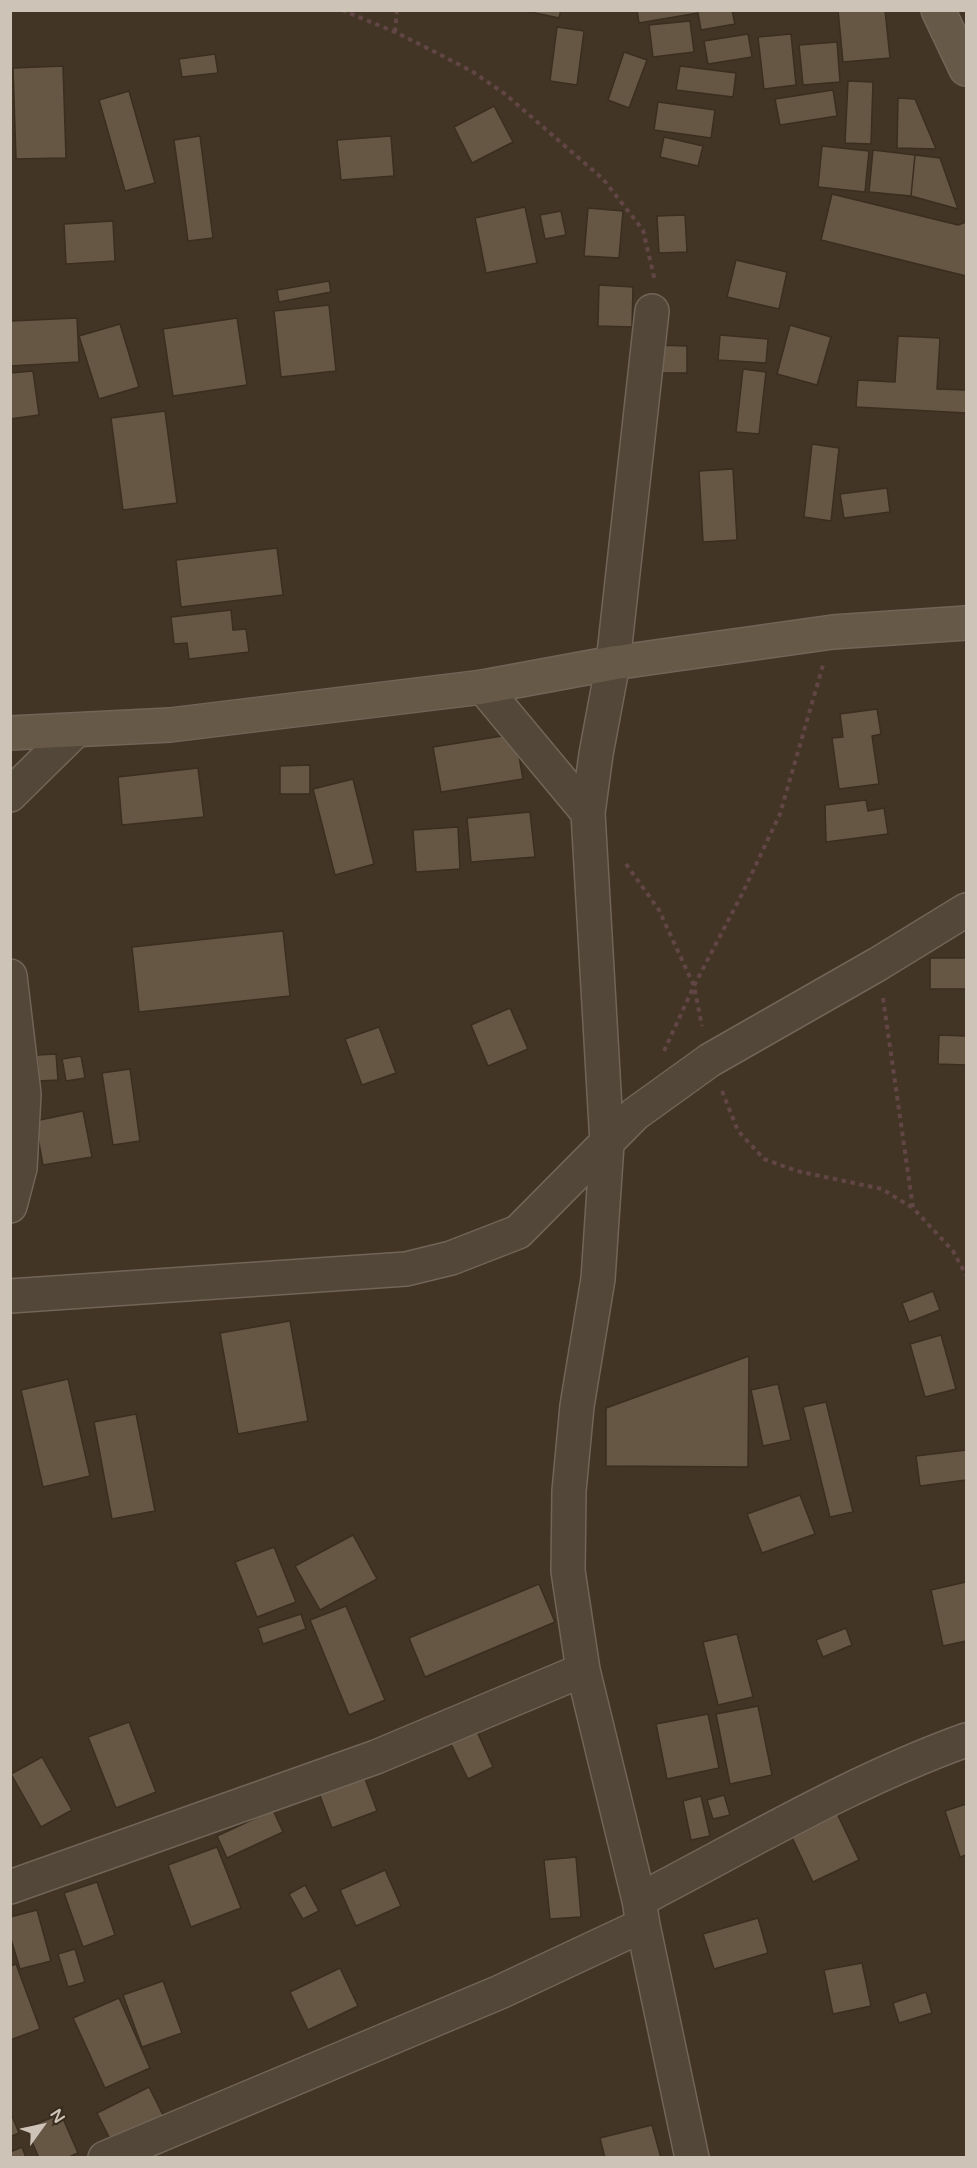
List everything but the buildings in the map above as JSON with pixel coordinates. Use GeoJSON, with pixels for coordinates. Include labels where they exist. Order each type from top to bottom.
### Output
{"type":"FeatureCollection","features":[{"type":"Feature","properties":{"kind":"street"},"geometry":{"type":"LineString","coordinates":[[938,10],[966,69]]}},
{"type":"Feature","properties":{"kind":"street"},"geometry":{"type":"LineString","coordinates":[[652,310],[613,663],[596,754],[588,813],[607,1144],[598,1279],[577,1407],[569,1491],[568,1571],[583,1670],[641,1913],[692,2157]]}},
{"type":"Feature","properties":{"kind":"street"},"geometry":{"type":"LineString","coordinates":[[10,733],[170,725],[483,687],[613,663],[833,632],[966,622]]}},
{"type":"Feature","properties":{"kind":"street"},"geometry":{"type":"LineString","coordinates":[[483,687],[588,813]]}},
{"type":"Feature","properties":{"kind":"street"},"geometry":{"type":"LineString","coordinates":[[10,795],[75,730]]}},
{"type":"Feature","properties":{"kind":"street"},"geometry":{"type":"LineString","coordinates":[[10,1296],[406,1269],[451,1258],[518,1232],[635,1114],[710,1060],[878,964],[966,910]]}},
{"type":"Feature","properties":{"kind":"street"},"geometry":{"type":"LineString","coordinates":[[10,976],[24,1094],[20,1168],[10,1206]]}},
{"type":"Feature","properties":{"kind":"street"},"geometry":{"type":"LineString","coordinates":[[10,1887],[376,1757],[583,1670]]}},
{"type":"Feature","properties":{"kind":"street"},"geometry":{"type":"LineString","coordinates":[[105,2157],[500,1992],[641,1913],[809,1810],[914,1759],[966,1740]]}},
{"type":"Feature","properties":{"kind":"path"},"geometry":{"type":"LineString","coordinates":[[342,10],[395,32],[473,72],[505,94],[603,179],[644,230],[656,277],[652,310]]}},
{"type":"Feature","properties":{"kind":"path"},"geometry":{"type":"LineString","coordinates":[[395,32],[397,10]]}},
{"type":"Feature","properties":{"kind":"path"},"geometry":{"type":"LineString","coordinates":[[659,1061],[693,986],[743,892],[780,814],[833,632]]}},
{"type":"Feature","properties":{"kind":"path"},"geometry":{"type":"LineString","coordinates":[[878,964],[912,1208],[953,1251],[966,1275]]}}]}
